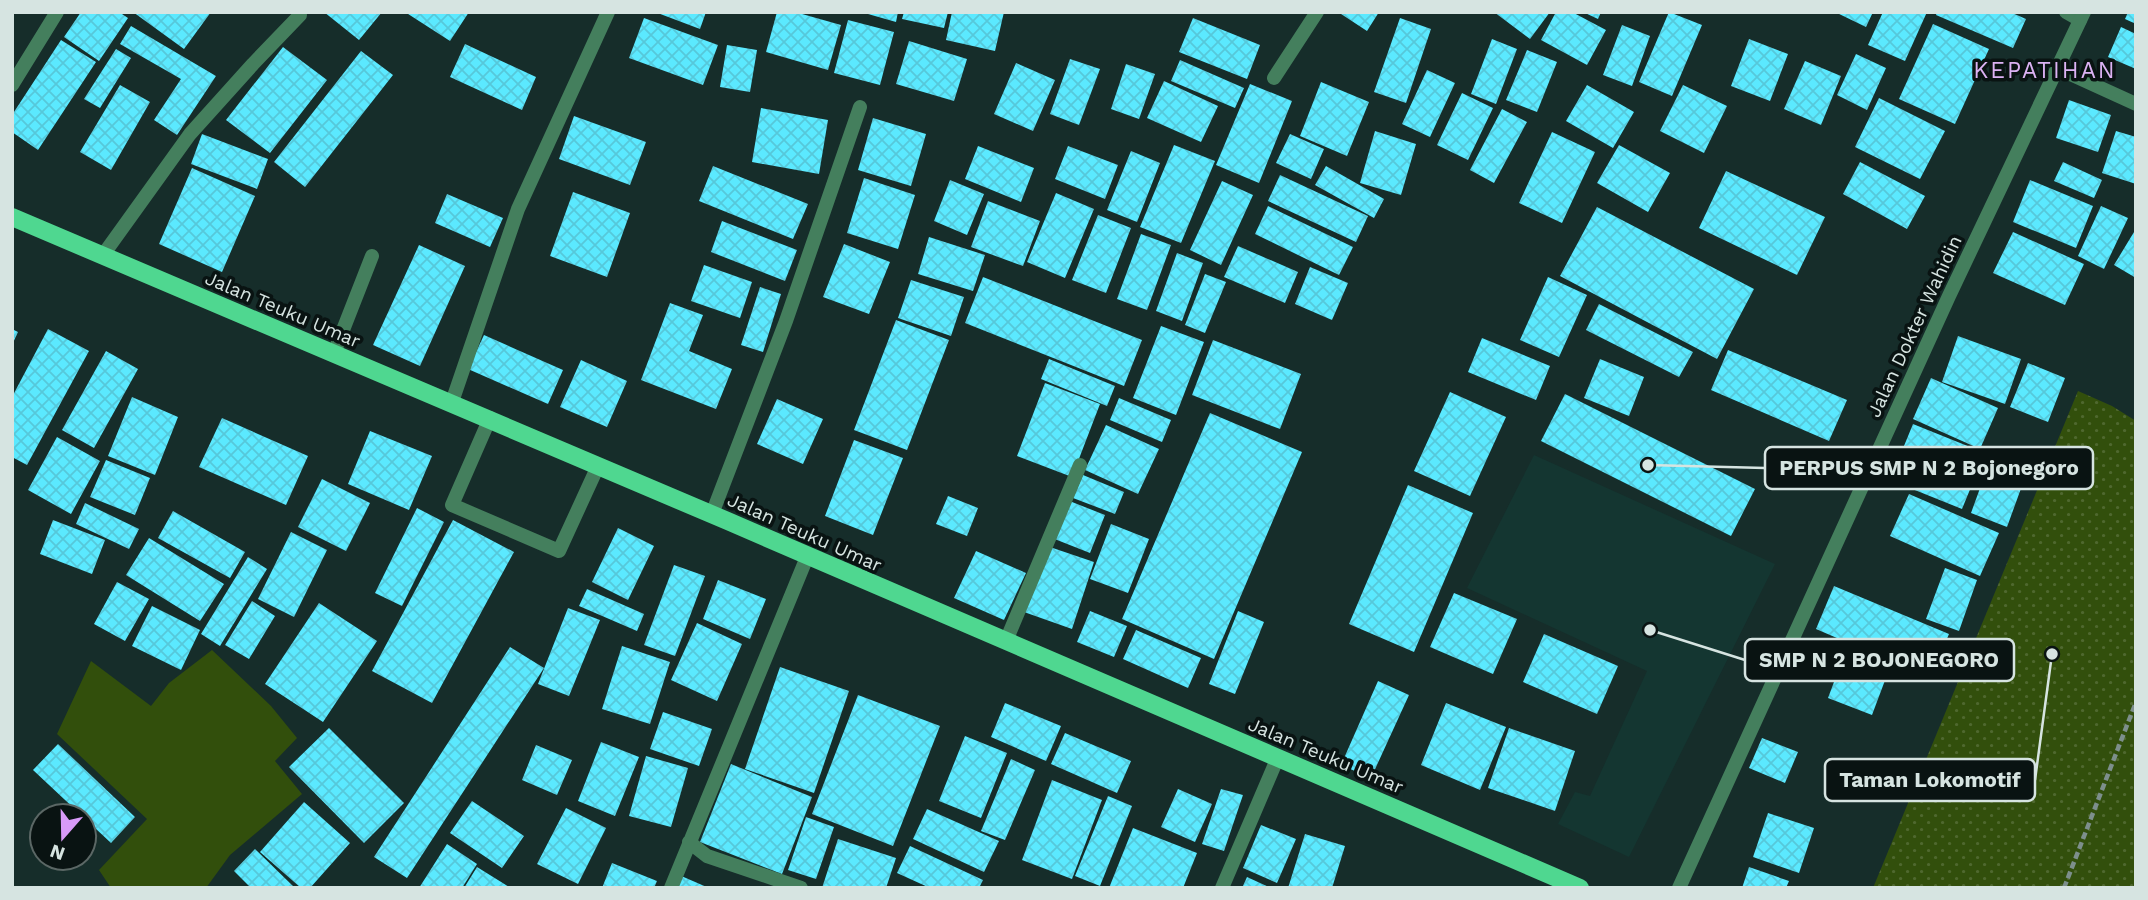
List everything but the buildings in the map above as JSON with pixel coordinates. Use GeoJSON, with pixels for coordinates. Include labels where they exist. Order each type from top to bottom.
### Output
{"type":"FeatureCollection","features":[{"type":"Feature","properties":{"kind":"main road","name":"Jalan Teuku Umar"},"geometry":{"type":"LineString","coordinates":[[12,217],[490,418],[807,557],[1580,888]]}},
{"type":"Feature","properties":{"kind":"street"},"geometry":{"type":"LineString","coordinates":[[12,85],[57,12]]}},
{"type":"Feature","properties":{"kind":"street"},"geometry":{"type":"LineString","coordinates":[[452,402],[518,209],[608,12]]}},
{"type":"Feature","properties":{"kind":"street"},"geometry":{"type":"LineString","coordinates":[[1274,78],[1317,12]]}},
{"type":"Feature","properties":{"kind":"street"},"geometry":{"type":"LineString","coordinates":[[2066,12],[2082,16]]}},
{"type":"Feature","properties":{"kind":"street"},"geometry":{"type":"LineString","coordinates":[[103,255],[190,134],[300,15]]}},
{"type":"Feature","properties":{"kind":"street","name":"Jalan Dokter Wahidin"},"geometry":{"type":"LineString","coordinates":[[1679,888],[1949,296],[2082,16]]}},
{"type":"Feature","properties":{"kind":"street"},"geometry":{"type":"LineString","coordinates":[[2057,68],[2136,104]]}},
{"type":"Feature","properties":{"kind":"street"},"geometry":{"type":"LineString","coordinates":[[712,514],[786,321],[860,107]]}},
{"type":"Feature","properties":{"kind":"street"},"geometry":{"type":"LineString","coordinates":[[334,353],[372,256]]}},
{"type":"Feature","properties":{"kind":"street"},"geometry":{"type":"LineString","coordinates":[[490,418],[452,505],[559,551],[598,466]]}},
{"type":"Feature","properties":{"kind":"street"},"geometry":{"type":"LineString","coordinates":[[1006,642],[1080,465]]}},
{"type":"Feature","properties":{"kind":"street"},"geometry":{"type":"LineString","coordinates":[[671,888],[807,557]]}},
{"type":"Feature","properties":{"kind":"street"},"geometry":{"type":"LineString","coordinates":[[1222,888],[1278,757]]}},
{"type":"Feature","properties":{"kind":"street"},"geometry":{"type":"LineString","coordinates":[[689,842],[707,856],[801,888]]}},
{"type":"Feature","properties":{"kind":"path"},"geometry":{"type":"LineString","coordinates":[[2064,888],[2136,702]]}},
{"type":"Feature","properties":{"kind":"shaded area"},"geometry":{"type":"Polygon","coordinates":[[[1534,455],[1775,564],[1629,857],[1558,824],[1575,792],[1590,796],[1647,671],[1467,588],[1534,455]]]}},
{"type":"Feature","properties":{"kind":"green space"},"geometry":{"type":"Polygon","coordinates":[[[2078,391],[2112,406],[2136,421],[2136,888],[1873,888],[2078,391]]]}},
{"type":"Feature","properties":{"kind":"green space"},"geometry":{"type":"Polygon","coordinates":[[[212,650],[271,706],[297,738],[275,761],[302,794],[230,855],[206,888],[111,888],[99,870],[147,819],[57,734],[91,661],[151,706],[169,683],[212,650]]]}},
{"type":"Feature","properties":{"kind":"place","name":"PERPUS SMP N 2 Bojonegoro"},"geometry":{"type":"Point","coordinates":[1648,465]}},
{"type":"Feature","properties":{"kind":"place","name":"SMP N 2 BOJONEGORO"},"geometry":{"type":"Point","coordinates":[1650,630]}},
{"type":"Feature","properties":{"kind":"place","name":"Taman Lokomotif"},"geometry":{"type":"Point","coordinates":[2052,654]}},
{"type":"Feature","properties":{"kind":"district","name":"KEPATIHAN"},"geometry":{"type":"Point","coordinates":[2045,70]}}]}
